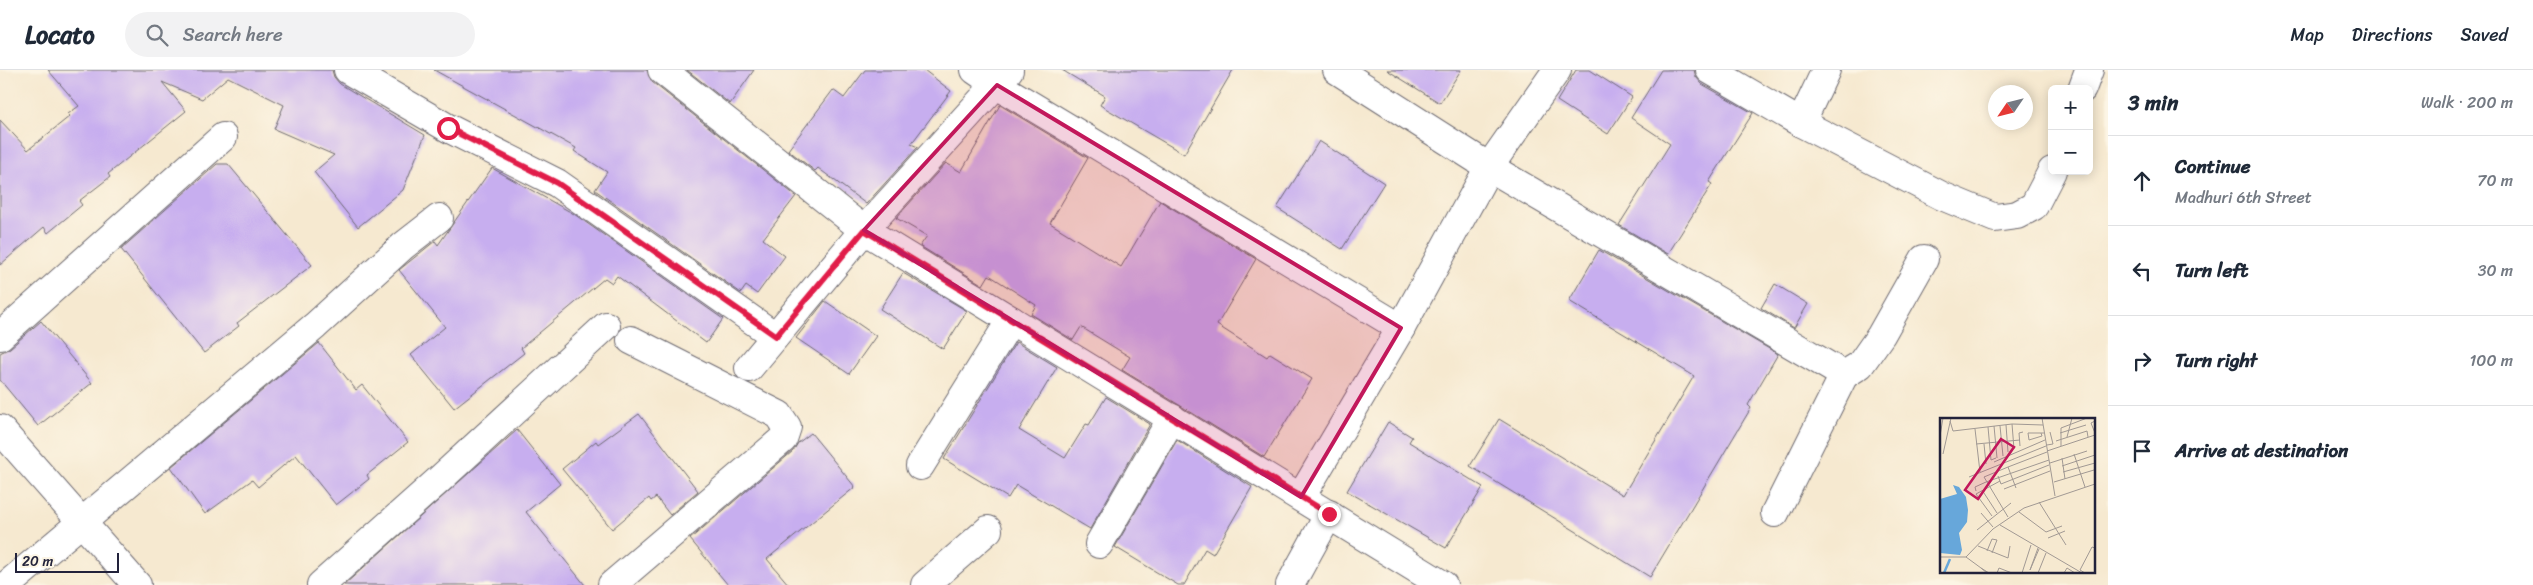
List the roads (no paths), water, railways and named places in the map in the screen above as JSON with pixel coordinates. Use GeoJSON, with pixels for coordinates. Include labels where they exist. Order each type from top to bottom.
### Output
{"type":"FeatureCollection","features":[{"type":"Feature","properties":{"kind":"street"},"geometry":{"type":"LineString","coordinates":[[348,70],[448,128],[557,183],[776,336]]}},
{"type":"Feature","properties":{"kind":"street"},"geometry":{"type":"LineString","coordinates":[[662,70],[864,230],[1443,585]]}},
{"type":"Feature","properties":{"kind":"street"},"geometry":{"type":"LineString","coordinates":[[1337,70],[1489,167],[1844,375]]}},
{"type":"Feature","properties":{"kind":"street"},"geometry":{"type":"LineString","coordinates":[[1301,497],[1401,328],[1489,167],[1557,70]]}},
{"type":"Feature","properties":{"kind":"street"},"geometry":{"type":"LineString","coordinates":[[1710,70],[1801,123],[1942,196],[1995,218],[2017,215],[2034,206],[2050,175]]}},
{"type":"Feature","properties":{"kind":"street"},"geometry":{"type":"LineString","coordinates":[[1801,123],[1826,70]]}},
{"type":"Feature","properties":{"kind":"street"},"geometry":{"type":"LineString","coordinates":[[2083,85],[2089,70]]}},
{"type":"Feature","properties":{"kind":"street"},"geometry":{"type":"LineString","coordinates":[[749,368],[994,75],[1401,328]]}},
{"type":"Feature","properties":{"kind":"street"},"geometry":{"type":"LineString","coordinates":[[0,336],[223,137]]}},
{"type":"Feature","properties":{"kind":"street"},"geometry":{"type":"LineString","coordinates":[[7,585],[315,326],[403,246],[439,218]]}},
{"type":"Feature","properties":{"kind":"street"},"geometry":{"type":"LineString","coordinates":[[1775,513],[1844,375],[1860,365],[1881,335],[1924,259]]}},
{"type":"Feature","properties":{"kind":"street"},"geometry":{"type":"LineString","coordinates":[[920,466],[1011,320]]}},
{"type":"Feature","properties":{"kind":"street"},"geometry":{"type":"LineString","coordinates":[[321,585],[440,479],[606,326]]}},
{"type":"Feature","properties":{"kind":"street"},"geometry":{"type":"LineString","coordinates":[[612,585],[783,439],[787,427],[779,416],[631,340]]}},
{"type":"Feature","properties":{"kind":"street"},"geometry":{"type":"LineString","coordinates":[[1098,544],[1172,418]]}},
{"type":"Feature","properties":{"kind":"street"},"geometry":{"type":"LineString","coordinates":[[0,429],[137,585]]}},
{"type":"Feature","properties":{"kind":"street"},"geometry":{"type":"LineString","coordinates":[[1290,585],[1329,514]]}},
{"type":"Feature","properties":{"kind":"street"},"geometry":{"type":"LineString","coordinates":[[925,585],[988,530]]}}]}
